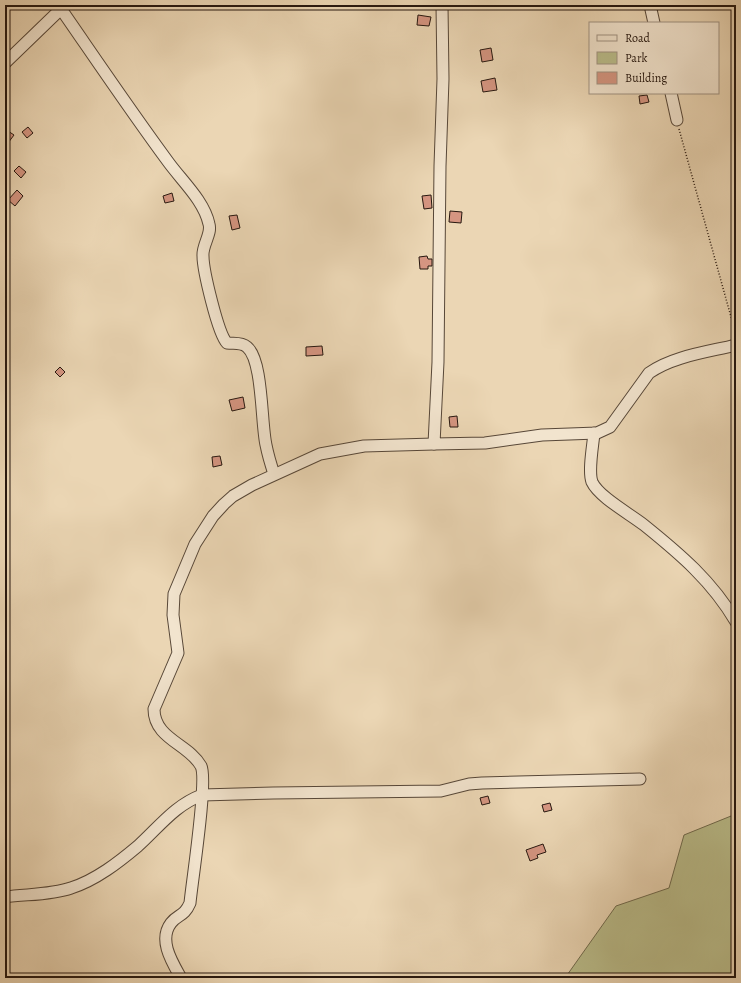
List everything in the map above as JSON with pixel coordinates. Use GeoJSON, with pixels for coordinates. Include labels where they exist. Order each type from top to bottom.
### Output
{"type":"FeatureCollection","features":[{"type":"Feature","properties":{"kind":"street"},"geometry":{"type":"LineString","coordinates":[[434,444],[438,362],[440,166],[443,78],[442,5]]}},
{"type":"Feature","properties":{"kind":"street"},"geometry":{"type":"LineString","coordinates":[[650,5],[654,22]]}},
{"type":"Feature","properties":{"kind":"street"},"geometry":{"type":"LineString","coordinates":[[5,63],[63,7],[170,163],[197,199],[210,225],[204,248],[203,261],[219,326],[224,340],[227,343],[238,343],[247,346],[255,359],[258,371],[266,445],[274,474]]}},
{"type":"Feature","properties":{"kind":"street"},"geometry":{"type":"LineString","coordinates":[[671,94],[677,120]]}},
{"type":"Feature","properties":{"kind":"street"},"geometry":{"type":"LineString","coordinates":[[181,978],[168,952],[165,938],[172,922],[186,912],[190,903],[203,775],[201,766],[166,735],[154,718],[154,709],[178,653],[173,621],[174,594],[195,544],[213,516],[233,496],[274,474],[311,457],[330,451],[364,446],[485,443],[542,435],[594,433],[610,427],[649,373],[655,369],[688,357],[736,345]]}},
{"type":"Feature","properties":{"kind":"street"},"geometry":{"type":"LineString","coordinates":[[594,433],[591,481],[596,489],[644,525],[699,571],[724,600],[736,622]]}},
{"type":"Feature","properties":{"kind":"street"},"geometry":{"type":"LineString","coordinates":[[5,897],[53,892],[82,884],[116,864],[138,846],[171,814],[193,798],[202,795],[273,792],[441,791],[469,784],[482,783],[640,780]]}},
{"type":"Feature","properties":{"kind":"path"},"geometry":{"type":"LineString","coordinates":[[677,120],[736,335]]}},
{"type":"Feature","properties":{"kind":"green space"},"geometry":{"type":"Polygon","coordinates":[[[736,814],[736,977],[565,978],[616,906],[669,888],[684,835],[736,814]]]}},
{"type":"Feature","properties":{"kind":"building"},"geometry":{"type":"Polygon","coordinates":[[[418,15],[431,17],[429,26],[417,25],[418,15]]]}},
{"type":"Feature","properties":{"kind":"building"},"geometry":{"type":"Polygon","coordinates":[[[491,48],[493,60],[482,62],[480,50],[491,48]]]}},
{"type":"Feature","properties":{"kind":"building"},"geometry":{"type":"Polygon","coordinates":[[[495,78],[497,90],[483,92],[481,81],[495,78]]]}},
{"type":"Feature","properties":{"kind":"building"},"geometry":{"type":"Polygon","coordinates":[[[647,95],[649,102],[640,104],[639,96],[647,95]]]}},
{"type":"Feature","properties":{"kind":"building"},"geometry":{"type":"Polygon","coordinates":[[[28,127],[33,133],[27,138],[22,132],[28,127]]]}},
{"type":"Feature","properties":{"kind":"building"},"geometry":{"type":"Polygon","coordinates":[[[5,129],[14,135],[5,147],[5,129]]]}},
{"type":"Feature","properties":{"kind":"building"},"geometry":{"type":"Polygon","coordinates":[[[19,166],[26,172],[21,178],[14,171],[19,166]]]}},
{"type":"Feature","properties":{"kind":"building"},"geometry":{"type":"Polygon","coordinates":[[[17,190],[23,196],[15,206],[8,200],[17,190]]]}},
{"type":"Feature","properties":{"kind":"building"},"geometry":{"type":"Polygon","coordinates":[[[172,193],[174,201],[165,203],[163,196],[172,193]]]}},
{"type":"Feature","properties":{"kind":"building"},"geometry":{"type":"Polygon","coordinates":[[[431,195],[432,208],[424,209],[422,196],[431,195]]]}},
{"type":"Feature","properties":{"kind":"building"},"geometry":{"type":"Polygon","coordinates":[[[450,211],[462,212],[461,223],[449,222],[450,211]]]}},
{"type":"Feature","properties":{"kind":"building"},"geometry":{"type":"Polygon","coordinates":[[[237,215],[240,228],[232,230],[229,216],[237,215]]]}},
{"type":"Feature","properties":{"kind":"building"},"geometry":{"type":"Polygon","coordinates":[[[427,256],[428,259],[432,259],[432,266],[428,266],[428,269],[420,269],[419,257],[427,256]]]}},
{"type":"Feature","properties":{"kind":"building"},"geometry":{"type":"Polygon","coordinates":[[[322,346],[323,355],[306,356],[306,347],[322,346]]]}},
{"type":"Feature","properties":{"kind":"building"},"geometry":{"type":"Polygon","coordinates":[[[60,367],[65,372],[60,377],[55,372],[60,367]]]}},
{"type":"Feature","properties":{"kind":"building"},"geometry":{"type":"Polygon","coordinates":[[[243,397],[245,408],[232,411],[229,400],[243,397]]]}},
{"type":"Feature","properties":{"kind":"building"},"geometry":{"type":"Polygon","coordinates":[[[457,416],[458,427],[450,427],[449,417],[457,416]]]}},
{"type":"Feature","properties":{"kind":"building"},"geometry":{"type":"Polygon","coordinates":[[[220,456],[222,465],[213,467],[212,457],[220,456]]]}},
{"type":"Feature","properties":{"kind":"building"},"geometry":{"type":"Polygon","coordinates":[[[488,796],[490,803],[482,805],[480,798],[488,796]]]}},
{"type":"Feature","properties":{"kind":"building"},"geometry":{"type":"Polygon","coordinates":[[[550,803],[552,810],[544,812],[542,805],[550,803]]]}},
{"type":"Feature","properties":{"kind":"building"},"geometry":{"type":"Polygon","coordinates":[[[543,844],[546,852],[537,855],[538,858],[530,861],[526,850],[543,844]]]}}]}
